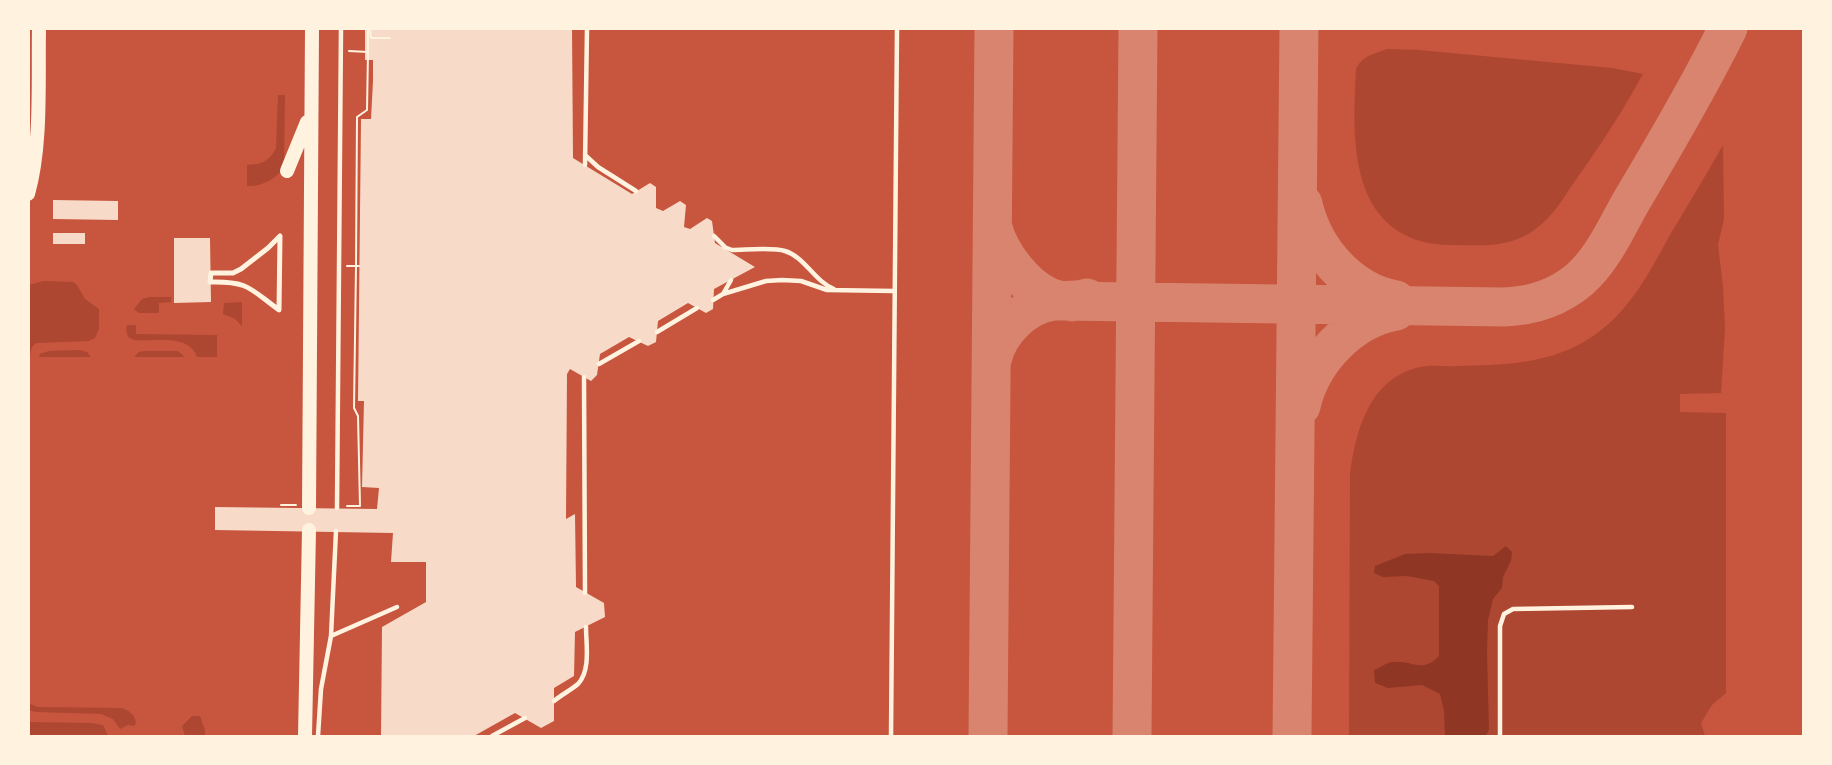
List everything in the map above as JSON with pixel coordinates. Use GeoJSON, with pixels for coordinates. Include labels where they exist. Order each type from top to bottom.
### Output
{"type":"FeatureCollection","features":[{"type":"Feature","properties":{"kind":"main road"},"geometry":{"type":"LineString","coordinates":[[28,194],[35,167],[37,137],[39,28]]}},
{"type":"Feature","properties":{"kind":"main road"},"geometry":{"type":"LineString","coordinates":[[309,508],[312,28]]}},
{"type":"Feature","properties":{"kind":"main road"},"geometry":{"type":"LineString","coordinates":[[287,171],[310,115]]}},
{"type":"Feature","properties":{"kind":"main road"},"geometry":{"type":"LineString","coordinates":[[305,736],[309,530]]}},
{"type":"Feature","properties":{"kind":"street"},"geometry":{"type":"LineString","coordinates":[[280,236],[279,310],[259,294],[238,283],[210,282],[211,273],[232,273],[241,269],[280,236]]}},
{"type":"Feature","properties":{"kind":"lane"},"geometry":{"type":"LineString","coordinates":[[337,508],[341,28]]}},
{"type":"Feature","properties":{"kind":"lane"},"geometry":{"type":"LineString","coordinates":[[585,165],[587,28]]}},
{"type":"Feature","properties":{"kind":"lane"},"geometry":{"type":"LineString","coordinates":[[891,736],[897,28]]}},
{"type":"Feature","properties":{"kind":"lane"},"geometry":{"type":"LineString","coordinates":[[585,155],[598,167],[636,191]]}},
{"type":"Feature","properties":{"kind":"lane"},"geometry":{"type":"LineString","coordinates":[[714,236],[726,249],[786,251],[796,257],[826,285],[839,290]]}},
{"type":"Feature","properties":{"kind":"lane"},"geometry":{"type":"LineString","coordinates":[[713,300],[723,294],[757,283],[782,279],[801,280],[819,288],[894,291]]}},
{"type":"Feature","properties":{"kind":"lane"},"geometry":{"type":"LineString","coordinates":[[723,294],[731,280]]}},
{"type":"Feature","properties":{"kind":"lane"},"geometry":{"type":"LineString","coordinates":[[657,332],[697,309]]}},
{"type":"Feature","properties":{"kind":"lane"},"geometry":{"type":"LineString","coordinates":[[599,364],[639,341]]}},
{"type":"Feature","properties":{"kind":"lane"},"geometry":{"type":"LineString","coordinates":[[585,378],[585,593]]}},
{"type":"Feature","properties":{"kind":"lane"},"geometry":{"type":"LineString","coordinates":[[318,736],[321,689],[331,636],[336,531]]}},
{"type":"Feature","properties":{"kind":"lane"},"geometry":{"type":"LineString","coordinates":[[331,636],[397,607]]}},
{"type":"Feature","properties":{"kind":"lane"},"geometry":{"type":"LineString","coordinates":[[1500,736],[1500,626],[1504,614],[1513,609],[1632,607]]}},
{"type":"Feature","properties":{"kind":"lane"},"geometry":{"type":"LineString","coordinates":[[554,701],[578,684],[583,676],[586,627]]}},
{"type":"Feature","properties":{"kind":"lane"},"geometry":{"type":"LineString","coordinates":[[492,736],[525,718]]}},
{"type":"Feature","properties":{"kind":"path"},"geometry":{"type":"LineString","coordinates":[[341,51],[368,52],[369,28]]}},
{"type":"Feature","properties":{"kind":"path"},"geometry":{"type":"LineString","coordinates":[[369,28],[370,38],[390,38]]}},
{"type":"Feature","properties":{"kind":"path"},"geometry":{"type":"LineString","coordinates":[[368,81],[373,81]]}},
{"type":"Feature","properties":{"kind":"path"},"geometry":{"type":"LineString","coordinates":[[358,452],[363,452]]}},
{"type":"Feature","properties":{"kind":"shaded area"},"geometry":{"type":"Polygon","coordinates":[[[1387,49],[1612,68],[1643,74],[1610,129],[1563,199],[1538,227],[1520,238],[1501,244],[1435,244],[1420,241],[1396,230],[1379,213],[1367,193],[1360,169],[1354,118],[1356,69],[1365,58],[1387,49]]]}},
{"type":"Feature","properties":{"kind":"shaded area"},"geometry":{"type":"Polygon","coordinates":[[[278,95],[285,95],[284,168],[268,182],[247,186],[247,165],[264,161],[276,148],[278,95]]]}},
{"type":"Feature","properties":{"kind":"shaded area"},"geometry":{"type":"Polygon","coordinates":[[[1723,145],[1724,219],[1718,245],[1725,329],[1721,393],[1680,394],[1680,412],[1726,413],[1726,693],[1712,705],[1701,723],[1705,736],[1349,736],[1350,473],[1361,424],[1376,396],[1400,374],[1416,368],[1493,365],[1545,358],[1578,345],[1593,336],[1618,315],[1638,290],[1723,145]]]}},
{"type":"Feature","properties":{"kind":"shaded area"},"geometry":{"type":"Polygon","coordinates":[[[43,281],[73,282],[77,285],[85,299],[99,309],[99,329],[95,338],[89,341],[36,343],[32,347],[29,358],[29,285],[43,281]]]}},
{"type":"Feature","properties":{"kind":"shaded area"},"geometry":{"type":"Polygon","coordinates":[[[171,297],[171,302],[159,303],[159,313],[139,313],[134,309],[142,299],[171,297]]]}},
{"type":"Feature","properties":{"kind":"shaded area"},"geometry":{"type":"Polygon","coordinates":[[[242,302],[242,326],[235,319],[223,314],[224,303],[242,302]]]}},
{"type":"Feature","properties":{"kind":"shaded area"},"geometry":{"type":"Polygon","coordinates":[[[127,325],[136,325],[136,334],[217,335],[217,357],[197,357],[187,344],[170,340],[134,340],[128,337],[127,325]]]}},
{"type":"Feature","properties":{"kind":"shaded area"},"geometry":{"type":"Polygon","coordinates":[[[80,350],[87,352],[91,357],[39,357],[40,354],[49,351],[80,350]]]}},
{"type":"Feature","properties":{"kind":"shaded area"},"geometry":{"type":"Polygon","coordinates":[[[144,351],[178,351],[185,357],[134,357],[144,351]]]}},
{"type":"Feature","properties":{"kind":"shaded area"},"geometry":{"type":"Polygon","coordinates":[[[1506,546],[1512,552],[1511,561],[1503,577],[1502,588],[1493,599],[1488,620],[1489,729],[1486,736],[1445,736],[1444,711],[1440,694],[1422,685],[1388,688],[1375,683],[1374,670],[1393,662],[1427,664],[1439,656],[1439,586],[1434,581],[1407,576],[1383,577],[1374,573],[1375,566],[1405,554],[1493,556],[1506,546]]]}},
{"type":"Feature","properties":{"kind":"shaded area"},"geometry":{"type":"Polygon","coordinates":[[[28,703],[37,707],[122,708],[132,714],[136,723],[134,726],[128,725],[120,729],[113,719],[101,714],[36,712],[29,710],[28,703]]]}},
{"type":"Feature","properties":{"kind":"shaded area"},"geometry":{"type":"Polygon","coordinates":[[[192,716],[200,716],[205,736],[185,736],[182,726],[192,716]]]}},
{"type":"Feature","properties":{"kind":"shaded area"},"geometry":{"type":"Polygon","coordinates":[[[28,722],[103,725],[108,736],[29,736],[28,722]]]}},
{"type":"Feature","properties":{"kind":"building"},"geometry":{"type":"Polygon","coordinates":[[[365,28],[572,28],[573,158],[632,194],[650,183],[656,187],[656,208],[663,211],[680,201],[686,205],[684,227],[690,229],[707,218],[712,221],[715,243],[755,267],[714,289],[713,309],[706,313],[688,303],[658,321],[656,342],[648,346],[629,337],[600,354],[597,375],[591,381],[570,369],[567,374],[566,519],[575,514],[576,587],[604,603],[605,617],[575,632],[574,676],[554,688],[554,721],[541,728],[515,713],[474,736],[381,736],[382,627],[426,602],[426,562],[391,562],[393,533],[215,530],[215,507],[377,509],[379,488],[362,487],[364,401],[358,401],[361,119],[371,119],[373,81],[373,60],[365,60],[365,28]]]}},
{"type":"Feature","properties":{"kind":"building"},"geometry":{"type":"Polygon","coordinates":[[[53,200],[118,201],[118,220],[53,219],[53,200]]]}},
{"type":"Feature","properties":{"kind":"building"},"geometry":{"type":"Polygon","coordinates":[[[53,233],[85,233],[85,244],[53,244],[53,233]]]}},
{"type":"Feature","properties":{"kind":"building"},"geometry":{"type":"Polygon","coordinates":[[[174,238],[210,238],[211,302],[174,303],[174,238]]]}},
{"type":"Feature","properties":{"kind":"taxiway"},"geometry":{"type":"LineString","coordinates":[[988,736],[994,28]]}},
{"type":"Feature","properties":{"kind":"taxiway"},"geometry":{"type":"LineString","coordinates":[[1132,736],[1138,28]]}},
{"type":"Feature","properties":{"kind":"taxiway"},"geometry":{"type":"LineString","coordinates":[[1292,736],[1299,28]]}},
{"type":"Feature","properties":{"kind":"taxiway"},"geometry":{"type":"LineString","coordinates":[[1061,301],[1504,307],[1535,303],[1554,296],[1580,279],[1603,252],[1706,72],[1728,28]]}},
{"type":"Feature","properties":{"kind":"taxiway"},"geometry":{"type":"LineString","coordinates":[[1303,204],[1315,237],[1336,266],[1363,288],[1396,300]]}},
{"type":"Feature","properties":{"kind":"taxiway"},"geometry":{"type":"LineString","coordinates":[[993,228],[1001,248],[1022,277],[1049,297],[1072,302]]}},
{"type":"Feature","properties":{"kind":"taxiway"},"geometry":{"type":"LineString","coordinates":[[992,360],[1006,330],[1032,308],[1054,301],[1087,298]]}},
{"type":"Feature","properties":{"kind":"taxiway"},"geometry":{"type":"LineString","coordinates":[[1301,406],[1314,373],[1323,358],[1335,345],[1363,323],[1396,311]]}}]}
